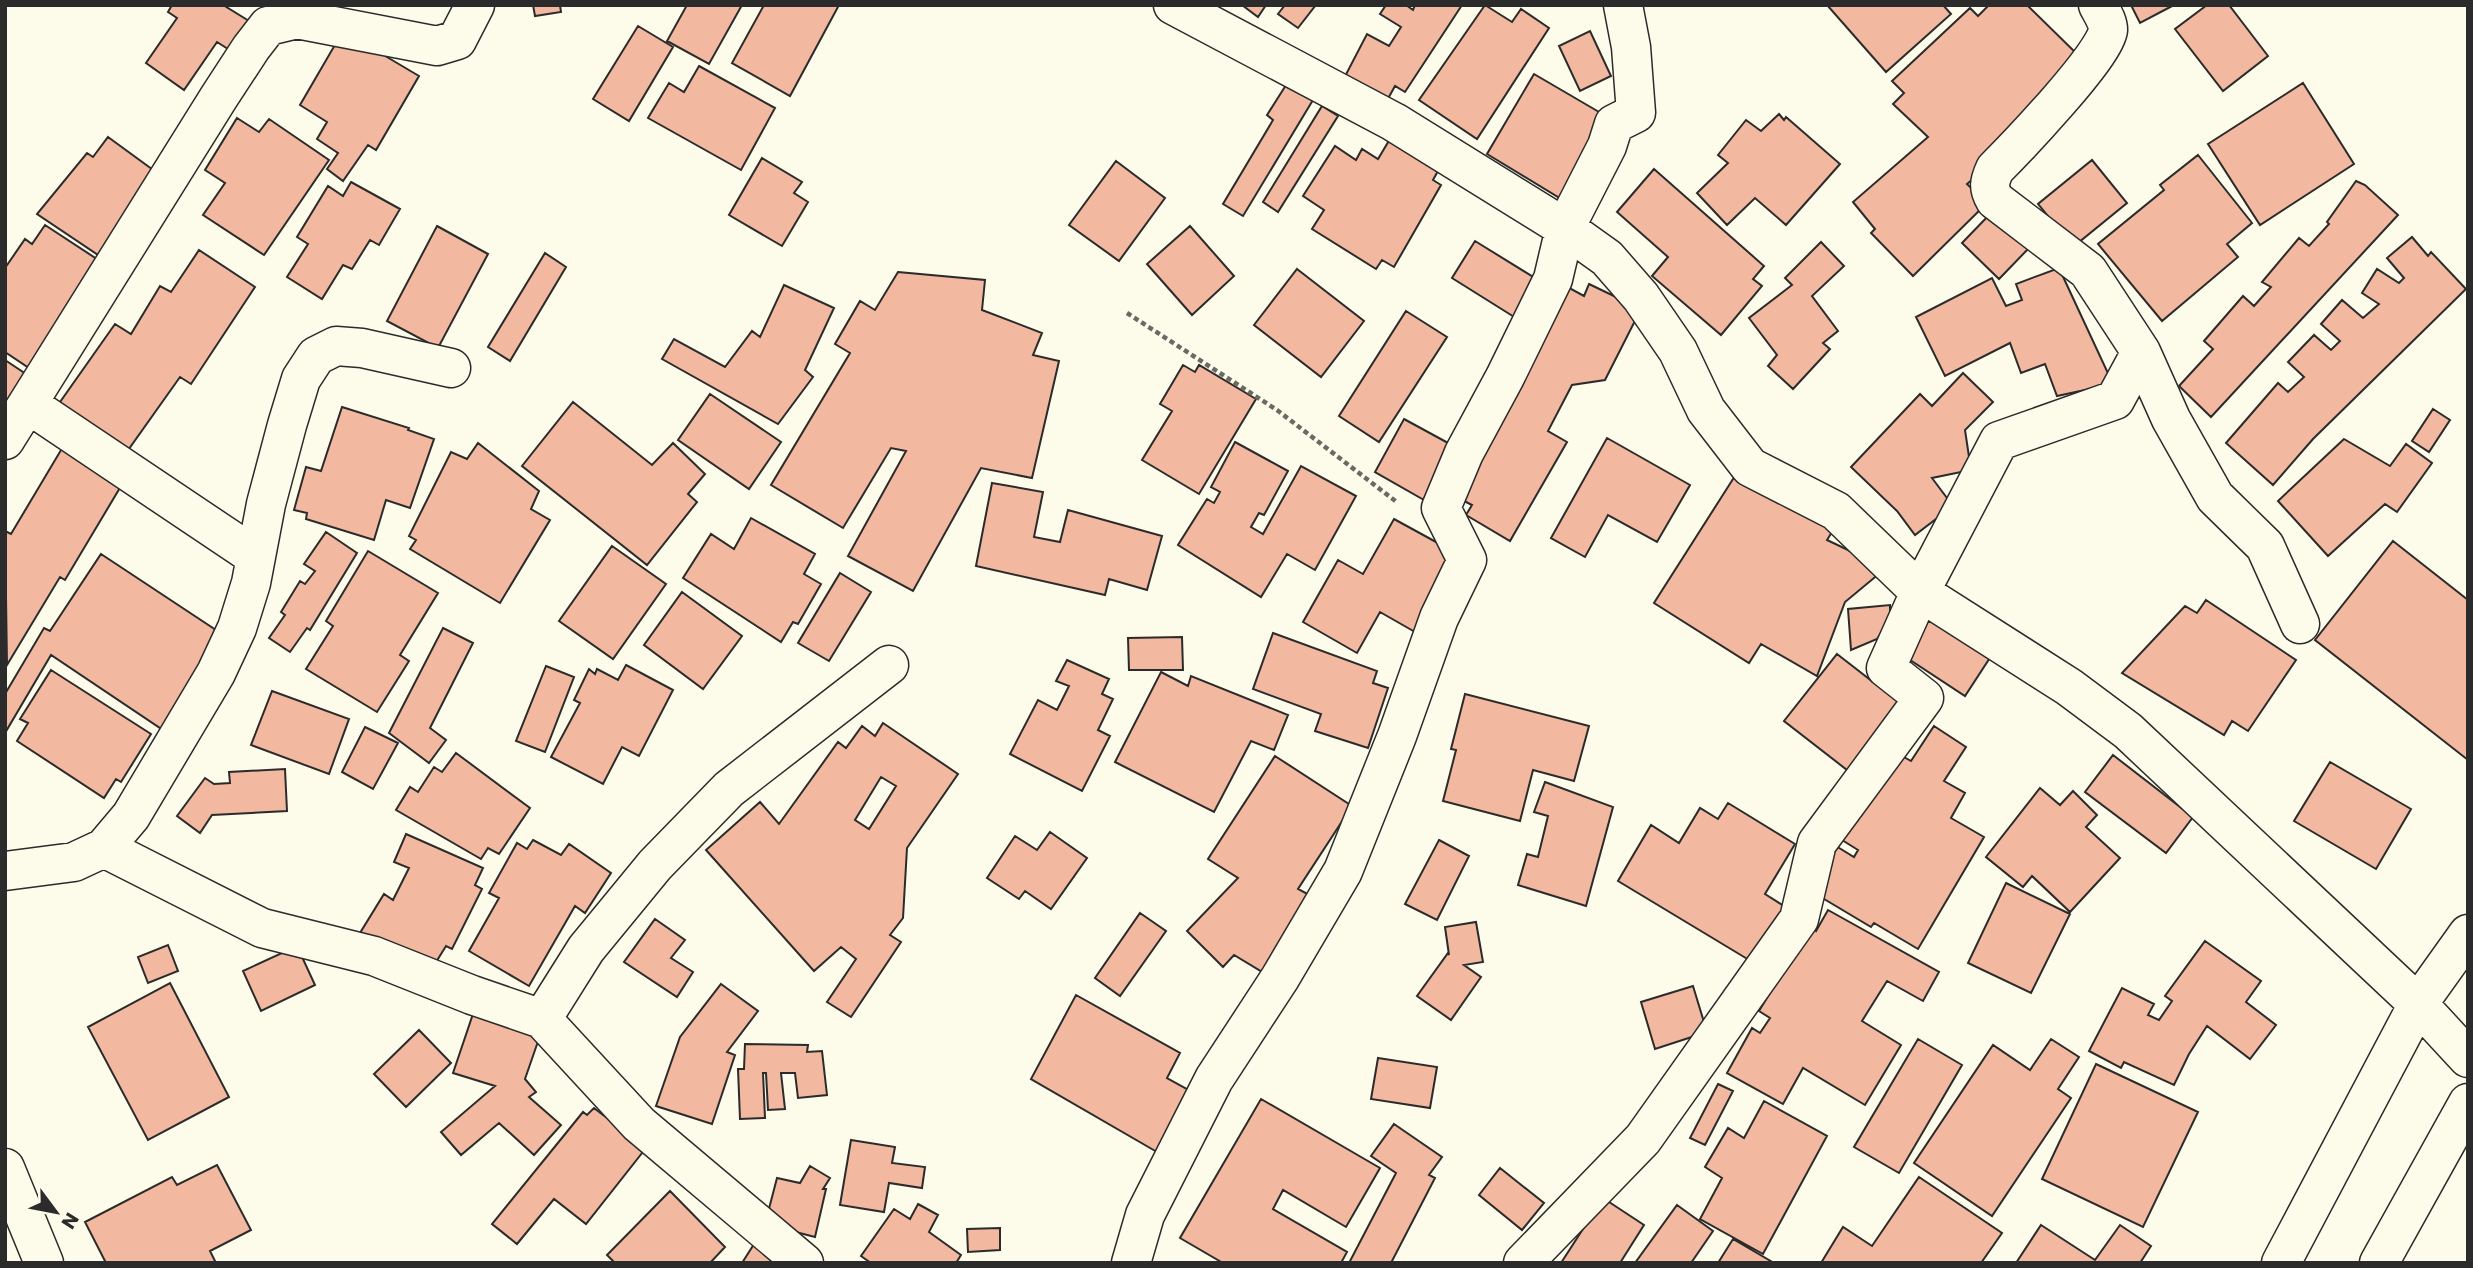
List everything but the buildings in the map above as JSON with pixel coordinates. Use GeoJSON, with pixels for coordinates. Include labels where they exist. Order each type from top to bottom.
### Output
{"type":"FeatureCollection","features":[{"type":"Feature","properties":{"kind":"main road"},"geometry":{"type":"LineString","coordinates":[[5,440],[219,97],[268,26],[297,19],[437,46],[457,40],[475,5]]}},
{"type":"Feature","properties":{"kind":"main road"},"geometry":{"type":"LineString","coordinates":[[1173,5],[1394,122],[1565,228],[1607,258],[1641,297],[1678,351],[1706,410],[1751,467],[1836,511],[1920,592],[2068,687],[2127,731],[2418,1004],[2468,1058]]}},
{"type":"Feature","properties":{"kind":"main road"},"geometry":{"type":"LineString","coordinates":[[1131,1263],[1145,1215],[1214,1079],[1280,978],[1343,871],[1397,736],[1439,618],[1467,559],[1441,508],[1464,453],[1553,279],[1565,228],[1607,146],[1614,124],[1636,113],[1631,47],[1623,5]]}},
{"type":"Feature","properties":{"kind":"main road"},"geometry":{"type":"LineString","coordinates":[[2098,5],[2108,32],[2100,48],[2063,96],[1995,169],[1990,178],[1989,189],[1995,200],[2088,271],[2141,352],[2171,419],[2215,497],[2265,546],[2300,624]]}},
{"type":"Feature","properties":{"kind":"main road"},"geometry":{"type":"LineString","coordinates":[[5,871],[74,862],[104,848],[131,816],[216,673],[237,628],[251,583],[266,504],[287,425],[301,379],[316,356],[336,346],[362,348],[451,368]]}},
{"type":"Feature","properties":{"kind":"main road"},"geometry":{"type":"LineString","coordinates":[[1523,1263],[1643,1139],[1799,919],[1818,844],[1924,698],[1886,668],[1920,592],[1999,441],[2115,400],[2141,352]]}},
{"type":"Feature","properties":{"kind":"main road"},"geometry":{"type":"LineString","coordinates":[[28,404],[256,557]]}},
{"type":"Feature","properties":{"kind":"main road"},"geometry":{"type":"LineString","coordinates":[[542,1019],[586,949],[655,865],[729,789],[889,665]]}},
{"type":"Feature","properties":{"kind":"main road"},"geometry":{"type":"LineString","coordinates":[[104,848],[262,928],[374,956],[472,995],[542,1019],[639,1124],[804,1263]]}},
{"type":"Feature","properties":{"kind":"main road"},"geometry":{"type":"LineString","coordinates":[[2281,1263],[2418,1004],[2468,933]]}},
{"type":"Feature","properties":{"kind":"main road"},"geometry":{"type":"LineString","coordinates":[[2379,1263],[2468,1103]]}},
{"type":"Feature","properties":{"kind":"main road"},"geometry":{"type":"LineString","coordinates":[[5,1168],[44,1263]]}},
{"type":"Feature","properties":{"kind":"path"},"geometry":{"type":"LineString","coordinates":[[1127,313],[1277,410],[1408,511],[1441,508]]}}]}
